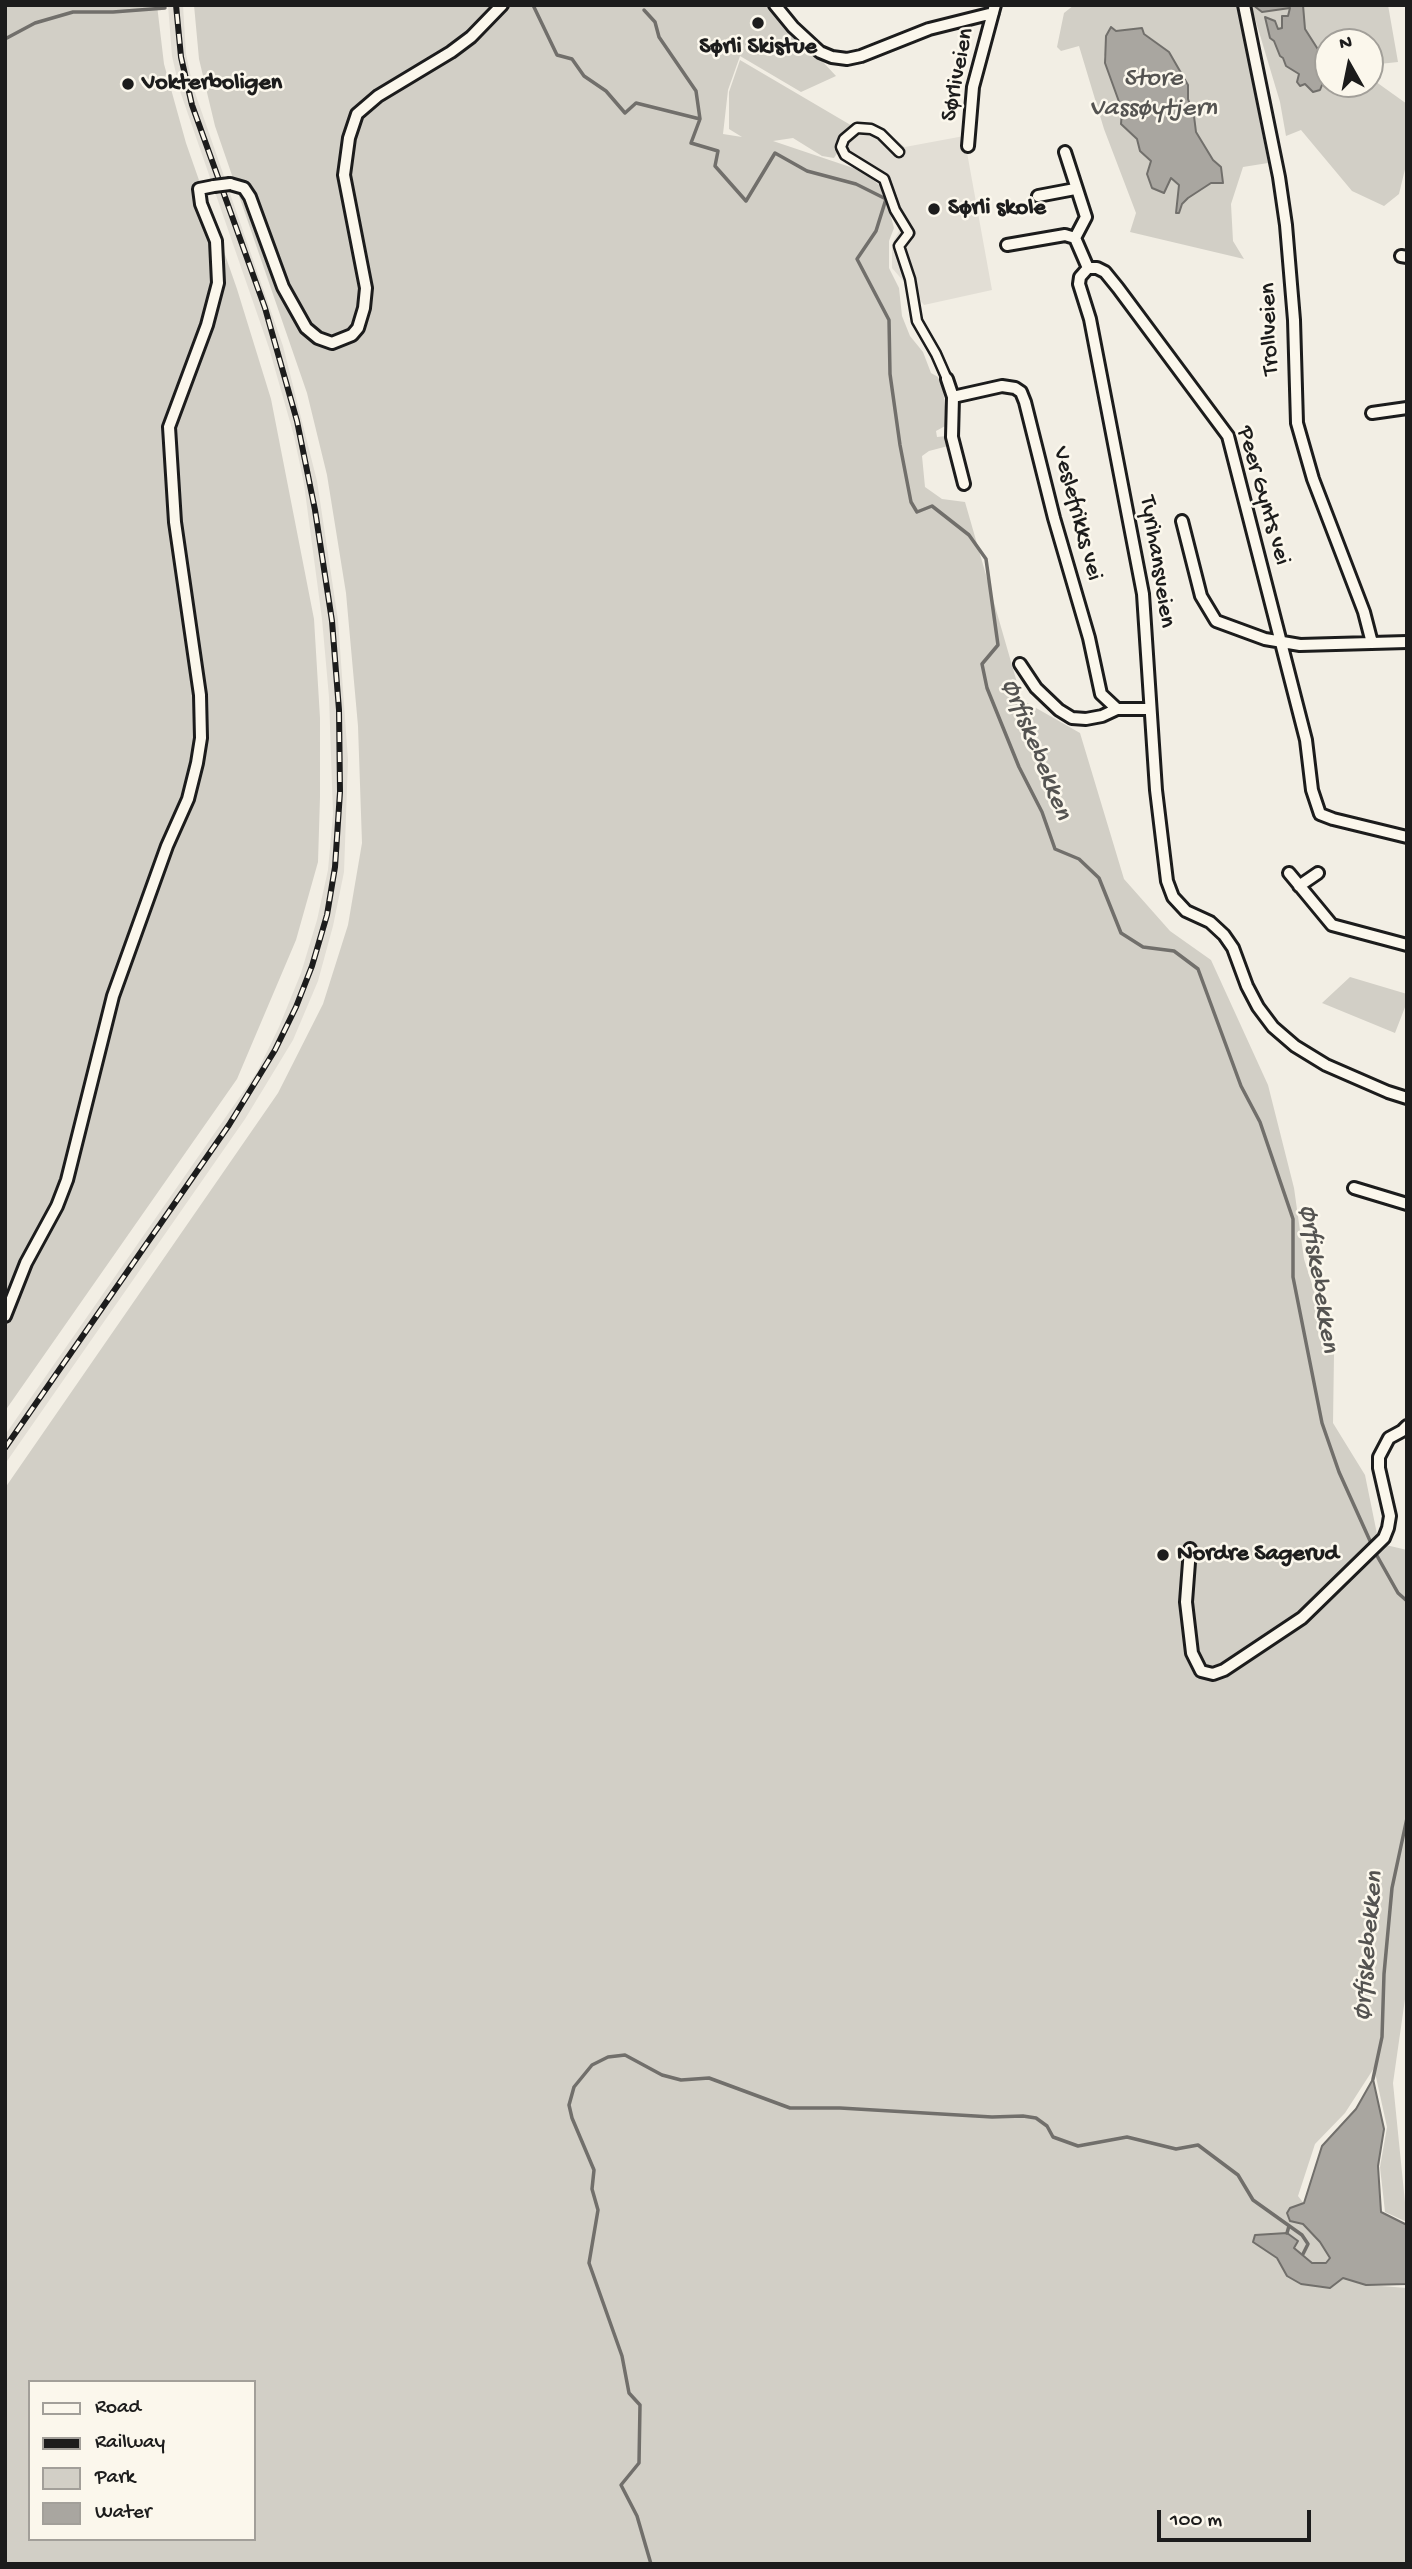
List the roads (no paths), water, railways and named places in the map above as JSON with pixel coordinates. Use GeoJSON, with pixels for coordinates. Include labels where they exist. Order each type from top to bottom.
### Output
{"type":"FeatureCollection","features":[{"type":"Feature","properties":{"kind":"street"},"geometry":{"type":"LineString","coordinates":[[5,1316],[26,1263],[62,1193],[113,996],[167,846],[188,799],[197,763],[201,738],[200,695],[175,522],[169,427],[207,325],[218,283],[216,242],[201,204],[199,189],[230,184],[244,188],[250,197],[283,287],[306,328],[318,338],[332,344],[352,335],[361,318],[366,288],[344,175],[349,138],[357,114],[378,96],[471,37],[502,5]]}},
{"type":"Feature","properties":{"kind":"street","name":"Sørliveien"},"geometry":{"type":"LineString","coordinates":[[775,5],[793,27],[820,52],[847,60],[946,23],[994,9]]}},
{"type":"Feature","properties":{"kind":"street","name":"Trollveien"},"geometry":{"type":"LineString","coordinates":[[1244,5],[1279,177],[1286,225],[1294,320],[1297,422],[1313,479],[1364,612],[1372,643]]}},
{"type":"Feature","properties":{"kind":"street","name":"Sørliveien"},"geometry":{"type":"LineString","coordinates":[[968,146],[973,88],[994,9]]}},
{"type":"Feature","properties":{"kind":"street"},"geometry":{"type":"LineString","coordinates":[[899,152],[881,134],[871,129],[857,128],[844,139],[841,147],[845,155],[884,179],[895,210],[909,233],[899,246],[910,279],[917,321],[947,379],[953,397],[953,437],[964,484]]}},
{"type":"Feature","properties":{"kind":"street"},"geometry":{"type":"LineString","coordinates":[[1065,152],[1086,217],[1075,238]]}},
{"type":"Feature","properties":{"kind":"street"},"geometry":{"type":"LineString","coordinates":[[1038,196],[1075,189]]}},
{"type":"Feature","properties":{"kind":"street"},"geometry":{"type":"LineString","coordinates":[[1007,245],[1065,235],[1075,238],[1088,268]]}},
{"type":"Feature","properties":{"kind":"street","name":"Peer Gynts vei"},"geometry":{"type":"LineString","coordinates":[[1088,268],[1097,268],[1112,280],[1225,430],[1237,465],[1306,740],[1312,790],[1320,814],[1333,820],[1407,837]]}},
{"type":"Feature","properties":{"kind":"street","name":"Tyrihansveien"},"geometry":{"type":"LineString","coordinates":[[1088,268],[1080,277],[1079,284],[1090,318],[1143,594],[1150,709],[1165,870],[1173,897],[1186,911],[1210,922],[1228,942],[1258,1007],[1273,1027],[1295,1046],[1326,1065],[1407,1098]]}},
{"type":"Feature","properties":{"kind":"street","name":"Veslefrikks vei"},"geometry":{"type":"LineString","coordinates":[[953,397],[1002,386],[1015,387],[1025,402],[1054,518],[1089,638],[1101,694],[1116,709]]}},
{"type":"Feature","properties":{"kind":"street"},"geometry":{"type":"LineString","coordinates":[[1372,413],[1407,408]]}},
{"type":"Feature","properties":{"kind":"street"},"geometry":{"type":"LineString","coordinates":[[1182,521],[1201,596],[1216,621],[1280,643],[1300,645],[1407,642]]}},
{"type":"Feature","properties":{"kind":"street"},"geometry":{"type":"LineString","coordinates":[[1020,664],[1036,688],[1059,710],[1072,718],[1102,716],[1116,709],[1150,709]]}},
{"type":"Feature","properties":{"kind":"street"},"geometry":{"type":"LineString","coordinates":[[1289,873],[1332,925],[1407,945]]}},
{"type":"Feature","properties":{"kind":"street"},"geometry":{"type":"LineString","coordinates":[[1299,886],[1318,873]]}},
{"type":"Feature","properties":{"kind":"street"},"geometry":{"type":"LineString","coordinates":[[1354,1188],[1407,1203]]}},
{"type":"Feature","properties":{"kind":"street"},"geometry":{"type":"LineString","coordinates":[[1190,1549],[1186,1602],[1192,1653],[1201,1671],[1213,1674],[1224,1670],[1302,1618],[1384,1538],[1390,1522],[1379,1457],[1389,1438],[1405,1429]]}},
{"type":"Feature","properties":{"kind":"water"},"geometry":{"type":"Polygon","coordinates":[[[1253,5],[1303,5],[1305,29],[1314,43],[1314,92],[1305,84],[1300,86],[1297,82],[1299,74],[1286,66],[1270,38],[1265,17],[1275,21],[1278,29],[1282,28],[1282,16],[1288,16],[1290,8],[1262,12],[1253,5]]]}},
{"type":"Feature","properties":{"kind":"water","name":"Store Vassøytjern"},"geometry":{"type":"Polygon","coordinates":[[[1111,27],[1116,31],[1142,28],[1144,34],[1169,52],[1188,85],[1188,99],[1196,132],[1213,160],[1221,167],[1223,183],[1211,183],[1188,198],[1179,213],[1176,213],[1179,185],[1171,178],[1164,193],[1152,188],[1147,174],[1151,161],[1140,151],[1137,139],[1121,124],[1122,110],[1105,63],[1106,36],[1111,27]]]}},
{"type":"Feature","properties":{"kind":"water"},"geometry":{"type":"Polygon","coordinates":[[[1373,2079],[1384,2129],[1378,2166],[1381,2212],[1407,2225],[1407,2284],[1366,2285],[1343,2278],[1330,2288],[1301,2284],[1287,2276],[1277,2258],[1253,2242],[1255,2235],[1287,2233],[1298,2241],[1294,2248],[1312,2263],[1326,2263],[1330,2258],[1320,2242],[1303,2224],[1290,2221],[1287,2213],[1290,2208],[1304,2203],[1322,2146],[1356,2109],[1373,2079]]]}},
{"type":"Feature","properties":{"kind":"waterway","name":"Ørfiskebekken"},"geometry":{"type":"LineString","coordinates":[[196,5],[202,5]]}},
{"type":"Feature","properties":{"kind":"waterway","name":"Ørfiskebekken"},"geometry":{"type":"LineString","coordinates":[[533,5],[557,55],[572,59],[584,76],[606,91],[625,113],[636,103],[700,119],[691,143],[718,151],[715,166],[746,201],[775,153],[807,171],[856,184],[886,199],[876,231],[857,259],[889,320],[890,374],[911,502],[917,512],[932,506],[969,535],[986,559],[998,645],[982,664],[987,688],[1019,767],[1042,812],[1055,849],[1079,859],[1099,878],[1121,933],[1143,947],[1174,951],[1198,969],[1241,1086],[1260,1122],[1293,1219],[1293,1277],[1322,1423],[1339,1472],[1371,1543]]}},
{"type":"Feature","properties":{"kind":"waterway","name":"Ørfiskebekken"},"geometry":{"type":"LineString","coordinates":[[5,39],[35,23],[73,12],[165,8]]}},
{"type":"Feature","properties":{"kind":"waterway"},"geometry":{"type":"LineString","coordinates":[[644,10],[655,22],[659,37],[696,91],[700,119]]}},
{"type":"Feature","properties":{"kind":"waterway","name":"Ørfiskebekken"},"geometry":{"type":"LineString","coordinates":[[1376,1554],[1398,1593],[1407,1601]]}},
{"type":"Feature","properties":{"kind":"waterway","name":"Ørfiskebekken"},"geometry":{"type":"LineString","coordinates":[[1373,2079],[1382,2037],[1384,1974],[1392,1888],[1407,1818]]}},
{"type":"Feature","properties":{"kind":"waterway"},"geometry":{"type":"LineString","coordinates":[[651,2564],[637,2516],[621,2485],[639,2463],[640,2405],[629,2393],[622,2356],[589,2263],[598,2210],[592,2189],[594,2170],[569,2105],[574,2087],[592,2065],[608,2057],[625,2055],[662,2075],[681,2080],[709,2078],[790,2108],[1023,2116],[1036,2118],[1047,2126],[1053,2137],[1078,2146],[1127,2137],[1176,2149],[1198,2145],[1238,2175],[1253,2200],[1302,2235],[1308,2244],[1303,2254]]}},
{"type":"Feature","properties":{"kind":"waterway"},"geometry":{"type":"LineString","coordinates":[[1287,2233],[1289,2226]]}},
{"type":"Feature","properties":{"kind":"railway"},"geometry":{"type":"LineString","coordinates":[[5,1448],[229,1125],[275,1050],[312,966],[327,915],[335,867],[340,792],[339,710],[332,621],[315,510],[297,421],[265,308],[192,105],[181,57],[176,5]]}},
{"type":"Feature","properties":{"kind":"place","name":"Sørli Skistue"},"geometry":{"type":"Point","coordinates":[758,23]}},
{"type":"Feature","properties":{"kind":"place","name":"Vokterboligen"},"geometry":{"type":"Point","coordinates":[128,84]}},
{"type":"Feature","properties":{"kind":"place","name":"Sørli skole"},"geometry":{"type":"Point","coordinates":[934,209]}},
{"type":"Feature","properties":{"kind":"place","name":"Nordre Sagerud"},"geometry":{"type":"Point","coordinates":[1163,1555]}}]}
